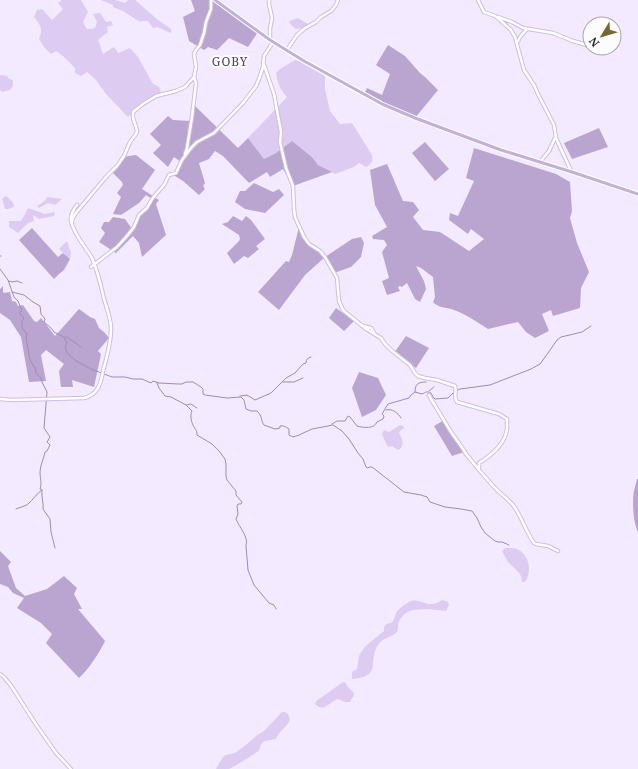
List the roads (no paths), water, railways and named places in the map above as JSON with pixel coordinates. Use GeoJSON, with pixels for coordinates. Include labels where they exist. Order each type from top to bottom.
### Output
{"type":"FeatureCollection","features":[{"type":"Feature","properties":{"kind":"main road"},"geometry":{"type":"LineString","coordinates":[[215,0],[272,41],[323,72],[382,104],[501,150],[638,194]]}},
{"type":"Feature","properties":{"kind":"street"},"geometry":{"type":"LineString","coordinates":[[91,267],[117,247],[127,236],[134,227],[139,215],[147,208],[152,199],[164,185],[169,175],[176,173],[182,160],[187,148],[192,117],[196,81],[194,77],[196,67],[195,52],[200,45],[204,33],[211,0]]}},
{"type":"Feature","properties":{"kind":"street"},"geometry":{"type":"LineString","coordinates":[[182,160],[197,142],[214,133],[243,103],[256,86],[263,67],[264,56],[272,41],[270,29],[272,18],[269,0]]}},
{"type":"Feature","properties":{"kind":"street"},"geometry":{"type":"LineString","coordinates":[[287,50],[297,35],[331,11],[338,0]]}},
{"type":"Feature","properties":{"kind":"street"},"geometry":{"type":"LineString","coordinates":[[478,0],[484,12],[506,19],[520,27],[553,33],[582,44]]}},
{"type":"Feature","properties":{"kind":"street"},"geometry":{"type":"LineString","coordinates":[[495,16],[511,30],[516,37],[524,70],[534,85],[554,125],[556,138],[572,172]]}},
{"type":"Feature","properties":{"kind":"street"},"geometry":{"type":"LineString","coordinates":[[517,42],[527,28]]}},
{"type":"Feature","properties":{"kind":"street"},"geometry":{"type":"LineString","coordinates":[[263,62],[274,94],[276,112],[281,132],[280,142],[286,168],[293,186],[295,216],[304,237],[309,244],[320,251],[337,278],[338,294],[344,311],[366,329],[381,338],[391,350],[410,365],[418,376],[455,386],[455,398],[457,402],[499,414],[507,419],[507,428],[500,444],[490,456],[479,463],[479,470]]}},
{"type":"Feature","properties":{"kind":"street"},"geometry":{"type":"LineString","coordinates":[[72,224],[72,220],[76,214],[106,177],[117,166],[136,134],[137,131],[133,118],[133,112],[156,96],[185,87],[194,77]]}},
{"type":"Feature","properties":{"kind":"street"},"geometry":{"type":"LineString","coordinates":[[540,162],[556,138]]}},
{"type":"Feature","properties":{"kind":"street"},"geometry":{"type":"LineString","coordinates":[[0,399],[87,398],[94,393],[101,380],[109,343],[111,327],[110,316],[94,264],[86,248],[74,231],[70,220],[71,214],[77,205]]}},
{"type":"Feature","properties":{"kind":"street"},"geometry":{"type":"LineString","coordinates":[[429,395],[465,453],[496,489],[512,503],[523,520],[534,543],[548,546],[558,551]]}},
{"type":"Feature","properties":{"kind":"street"},"geometry":{"type":"LineString","coordinates":[[0,674],[12,687],[56,753],[71,769]]}},
{"type":"Feature","properties":{"kind":"waterway"},"geometry":{"type":"LineString","coordinates":[[0,269],[8,280],[14,297],[18,301],[22,311],[20,312],[24,318],[22,321],[22,328],[27,334],[26,338],[30,360],[36,373],[41,378],[47,392],[44,428],[50,437],[47,442],[50,445],[45,452],[41,467],[40,489],[42,490],[43,509],[50,519],[51,532],[55,548]]}},
{"type":"Feature","properties":{"kind":"waterway"},"geometry":{"type":"LineString","coordinates":[[9,281],[17,281],[22,283]]}},
{"type":"Feature","properties":{"kind":"waterway"},"geometry":{"type":"LineString","coordinates":[[12,292],[24,295],[40,306],[41,314],[45,319],[44,322],[54,332],[64,337],[67,343],[65,347],[70,356],[91,369],[112,377],[142,379],[151,383],[153,381],[159,383],[178,384],[193,382],[203,389],[203,394],[205,395],[227,398],[241,397],[244,400],[246,409],[257,411],[264,425],[275,429],[280,428],[280,426],[284,426],[289,429],[289,435],[293,437],[312,429],[333,425],[342,431],[349,439],[363,459],[367,468],[372,467],[404,492],[427,497],[430,502],[445,507],[472,511],[485,533],[495,541],[509,545]]}},
{"type":"Feature","properties":{"kind":"waterway"},"geometry":{"type":"LineString","coordinates":[[332,424],[337,421],[345,421],[348,416],[357,426],[371,427],[383,419],[384,416],[382,414],[388,404],[409,398],[415,392],[422,394],[430,392],[435,399],[448,398],[460,389],[490,385],[540,364],[557,340],[561,337],[582,332],[591,326]]}},
{"type":"Feature","properties":{"kind":"waterway"},"geometry":{"type":"LineString","coordinates":[[65,337],[81,347]]}},
{"type":"Feature","properties":{"kind":"waterway"},"geometry":{"type":"LineString","coordinates":[[240,396],[247,395],[255,400],[271,393],[311,357]]}},
{"type":"Feature","properties":{"kind":"waterway"},"geometry":{"type":"LineString","coordinates":[[283,382],[294,382],[303,378]]}},
{"type":"Feature","properties":{"kind":"waterway"},"geometry":{"type":"LineString","coordinates":[[415,392],[418,384],[421,382],[426,382]]}},
{"type":"Feature","properties":{"kind":"waterway"},"geometry":{"type":"LineString","coordinates":[[157,383],[165,396],[171,397],[186,405],[191,404],[197,408]]}},
{"type":"Feature","properties":{"kind":"waterway"},"geometry":{"type":"LineString","coordinates":[[429,391],[434,387]]}},
{"type":"Feature","properties":{"kind":"waterway"},"geometry":{"type":"LineString","coordinates":[[186,405],[192,411],[191,420],[197,435],[212,444],[225,459],[227,480],[236,491],[236,495],[242,502],[237,506],[238,514],[236,519],[247,543],[248,570],[254,585],[269,603],[274,605],[276,609]]}},
{"type":"Feature","properties":{"kind":"waterway"},"geometry":{"type":"LineString","coordinates":[[386,410],[395,411],[401,418]]}},
{"type":"Feature","properties":{"kind":"waterway"},"geometry":{"type":"LineString","coordinates":[[16,509],[28,504],[42,490]]}},
{"type":"Feature","properties":{"kind":"district","name":"GOBY"},"geometry":{"type":"Point","coordinates":[230,61]}}]}
